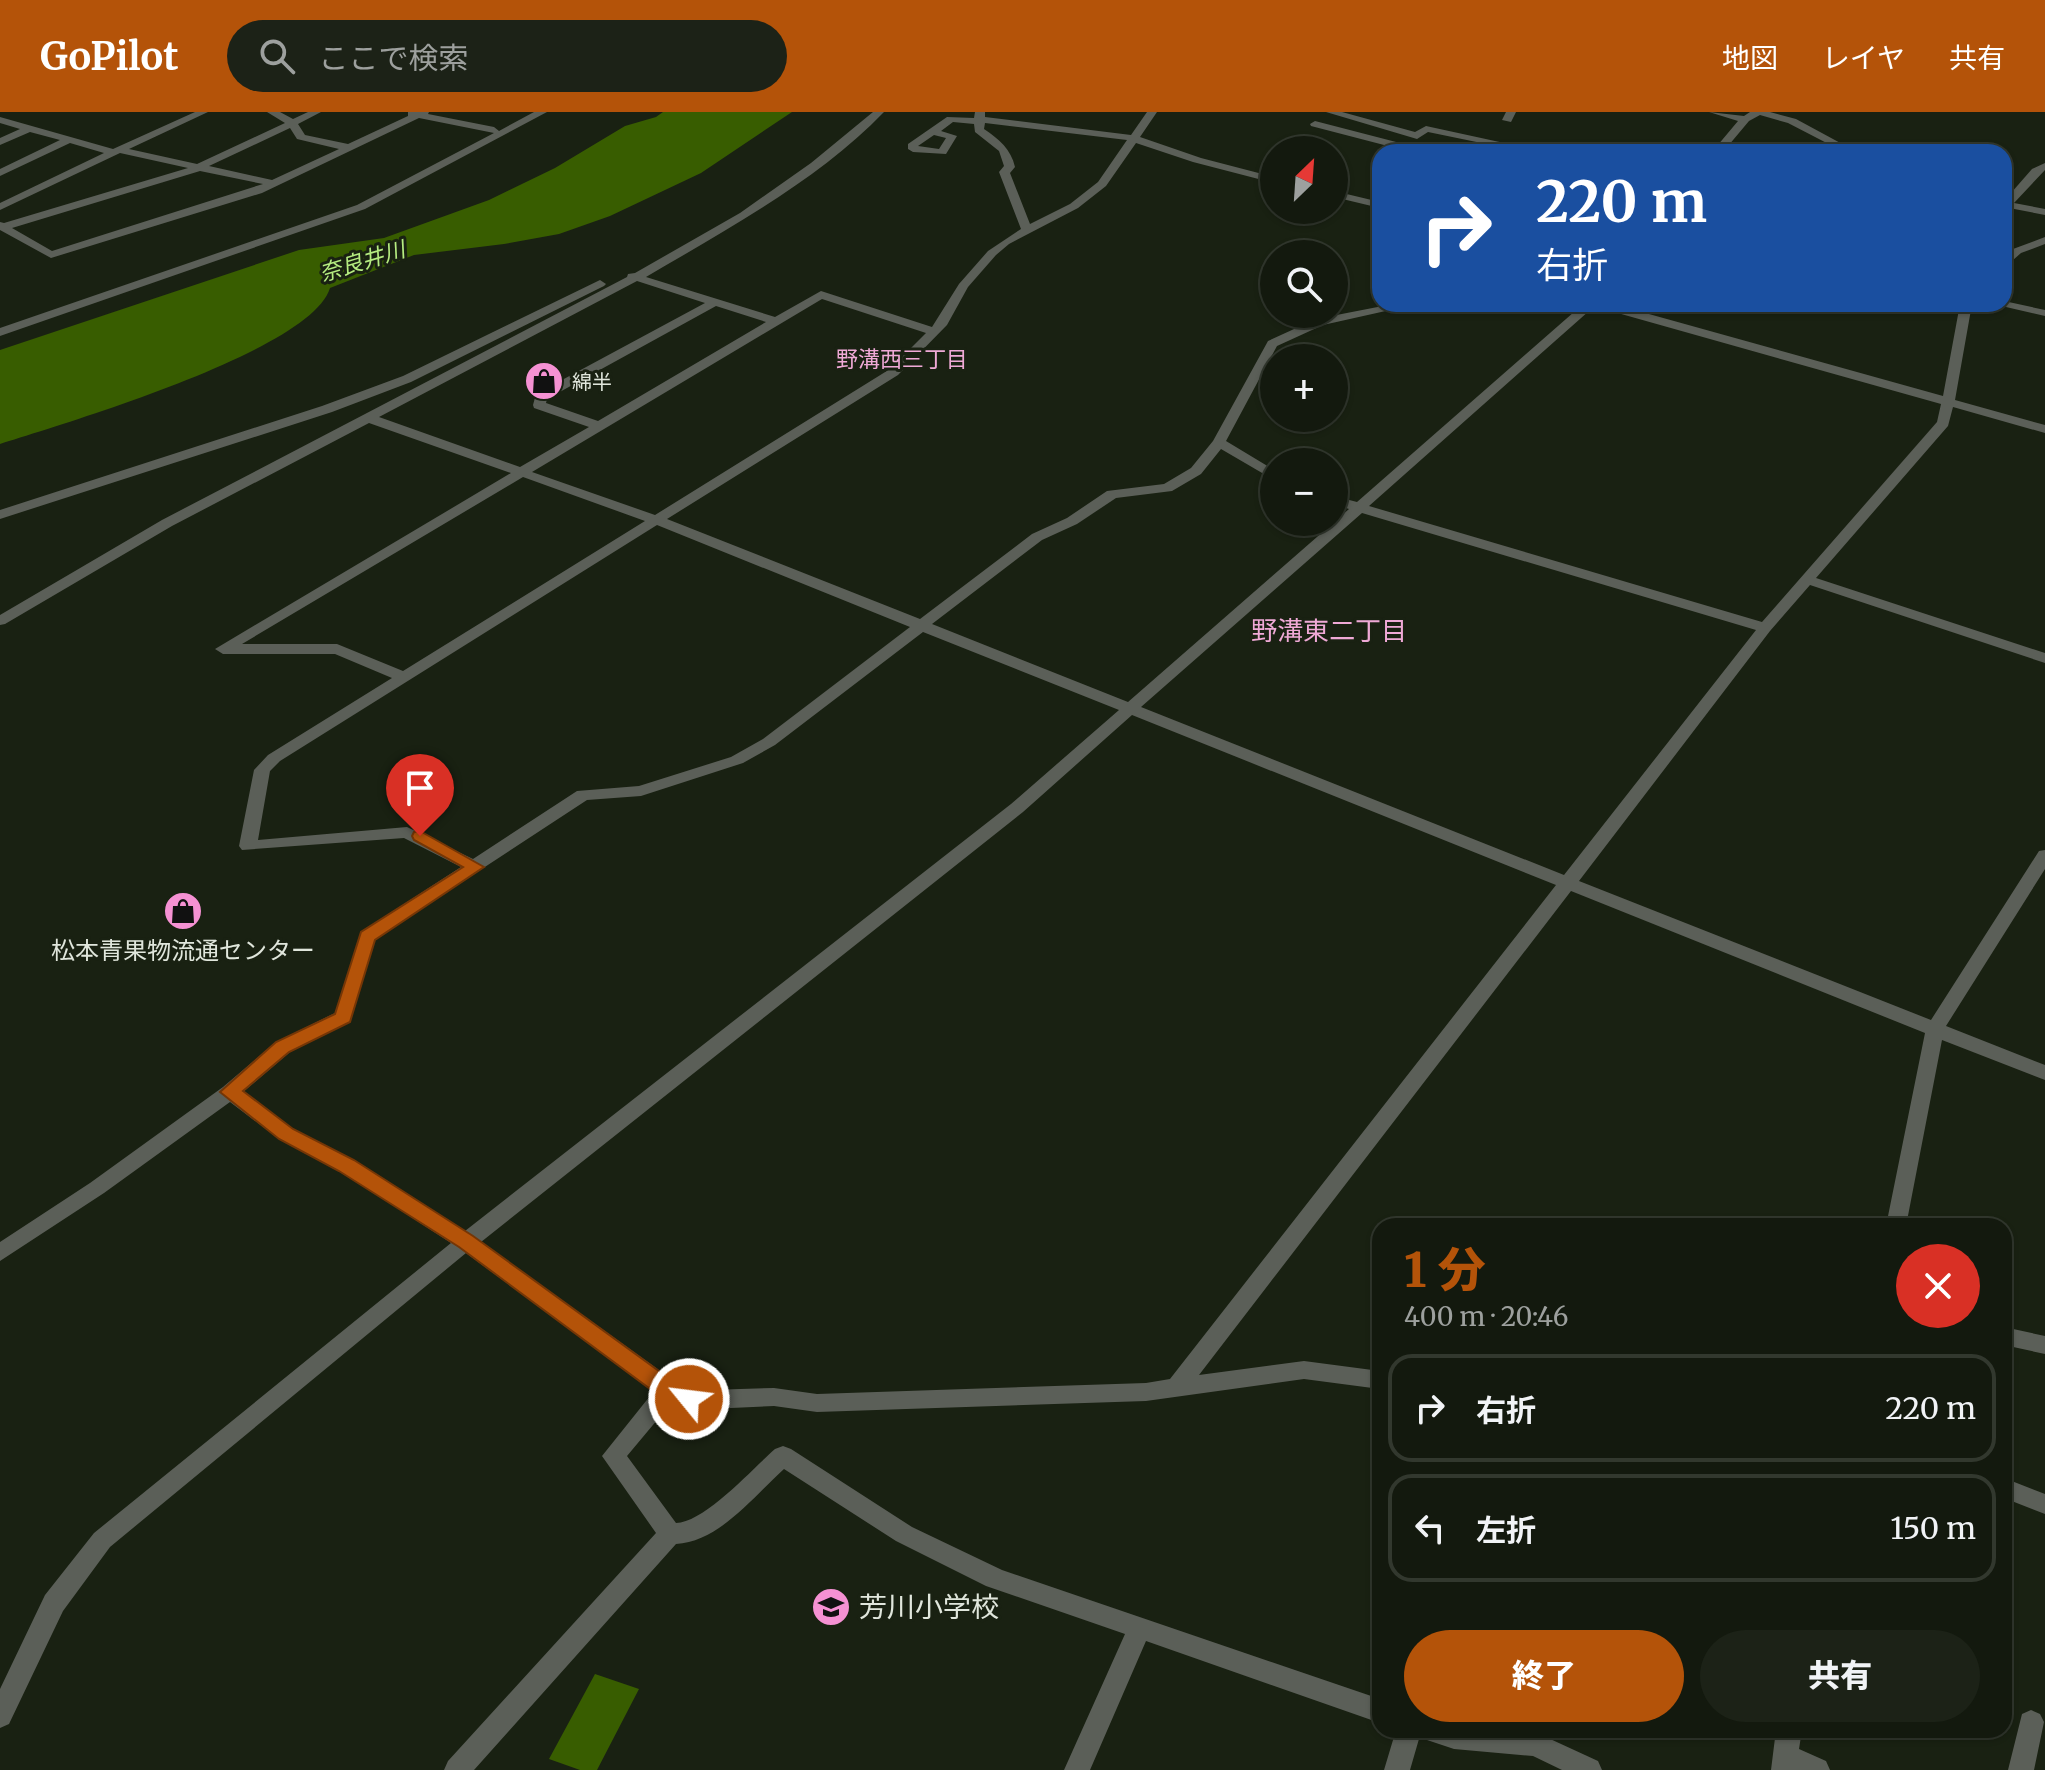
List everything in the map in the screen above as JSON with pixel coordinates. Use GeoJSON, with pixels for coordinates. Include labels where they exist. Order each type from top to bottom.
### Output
{"type":"FeatureCollection","features":[{"type":"Feature","properties":{"kind":"street"},"geometry":{"type":"LineString","coordinates":[[0,207],[203,112]]}},
{"type":"Feature","properties":{"kind":"street"},"geometry":{"type":"LineString","coordinates":[[272,112],[291,122],[301,137],[350,148]]}},
{"type":"Feature","properties":{"kind":"street"},"geometry":{"type":"LineString","coordinates":[[1,226],[182,175],[316,112]]}},
{"type":"Feature","properties":{"kind":"street"},"geometry":{"type":"LineString","coordinates":[[402,112],[494,130]]}},
{"type":"Feature","properties":{"kind":"street"},"geometry":{"type":"LineString","coordinates":[[0,332],[361,207],[542,112]]}},
{"type":"Feature","properties":{"kind":"street"},"geometry":{"type":"LineString","coordinates":[[0,621],[167,523],[637,277],[744,215],[815,165],[879,112]]}},
{"type":"Feature","properties":{"kind":"street"},"geometry":{"type":"LineString","coordinates":[[475,867],[407,832],[248,846],[262,770],[274,758],[402,676],[894,372],[943,322],[963,286],[992,253],[1005,242],[1090,196],[1102,184],[1152,112]]}},
{"type":"Feature","properties":{"kind":"street"},"geometry":{"type":"LineString","coordinates":[[1331,112],[1417,136],[1426,129],[1501,144]]}},
{"type":"Feature","properties":{"kind":"street"},"geometry":{"type":"LineString","coordinates":[[1714,112],[1745,119]]}},
{"type":"Feature","properties":{"kind":"street"},"geometry":{"type":"LineString","coordinates":[[1724,144],[1745,119],[1759,112],[1792,121],[1837,144]]}},
{"type":"Feature","properties":{"kind":"street"},"geometry":{"type":"LineString","coordinates":[[1,226],[51,255],[276,184],[421,114]]}},
{"type":"Feature","properties":{"kind":"street"},"geometry":{"type":"LineString","coordinates":[[978,117],[979,130],[1000,145],[1009,159],[1010,167],[1004,172],[1027,231]]}},
{"type":"Feature","properties":{"kind":"street"},"geometry":{"type":"LineString","coordinates":[[933,132],[951,119],[978,117],[1133,138],[1197,160],[1260,176]]}},
{"type":"Feature","properties":{"kind":"street"},"geometry":{"type":"LineString","coordinates":[[0,120],[116,151],[276,184]]}},
{"type":"Feature","properties":{"kind":"street"},"geometry":{"type":"LineString","coordinates":[[1315,124],[1393,144]]}},
{"type":"Feature","properties":{"kind":"street"},"geometry":{"type":"LineString","coordinates":[[1363,136],[1378,125]]}},
{"type":"Feature","properties":{"kind":"street"},"geometry":{"type":"LineString","coordinates":[[0,142],[30,128]]}},
{"type":"Feature","properties":{"kind":"street"},"geometry":{"type":"LineString","coordinates":[[0,173],[70,139]]}},
{"type":"Feature","properties":{"kind":"street"},"geometry":{"type":"LineString","coordinates":[[2012,197],[2036,171],[2045,166]]}},
{"type":"Feature","properties":{"kind":"street"},"geometry":{"type":"LineString","coordinates":[[1348,197],[1372,203]]}},
{"type":"Feature","properties":{"kind":"street"},"geometry":{"type":"LineString","coordinates":[[2012,205],[2045,212]]}},
{"type":"Feature","properties":{"kind":"street"},"geometry":{"type":"LineString","coordinates":[[2012,256],[2017,251],[2045,240]]}},
{"type":"Feature","properties":{"kind":"street"},"geometry":{"type":"LineString","coordinates":[[0,515],[327,409],[407,379],[623,275],[778,322]]}},
{"type":"Feature","properties":{"kind":"street"},"geometry":{"type":"LineString","coordinates":[[402,676],[337,649],[223,649],[821,295],[933,331]]}},
{"type":"Feature","properties":{"kind":"street"},"geometry":{"type":"LineString","coordinates":[[599,426],[539,405],[541,397],[715,302]]}},
{"type":"Feature","properties":{"kind":"street"},"geometry":{"type":"LineString","coordinates":[[2012,307],[2044,313]]}},
{"type":"Feature","properties":{"kind":"street"},"geometry":{"type":"LineString","coordinates":[[0,1253],[230,1092],[283,1047],[343,1017],[367,936],[583,795],[641,791],[737,760],[769,742],[1037,537],[1072,521],[1112,494],[1167,488],[1184,480],[1219,442],[1272,344],[1320,322],[1372,312]]}},
{"type":"Feature","properties":{"kind":"street"},"geometry":{"type":"LineString","coordinates":[[0,1716],[54,1603],[102,1540],[466,1242],[1017,808],[1132,711],[1582,312]]}},
{"type":"Feature","properties":{"kind":"street"},"geometry":{"type":"LineString","coordinates":[[1655,312],[2045,429]]}},
{"type":"Feature","properties":{"kind":"street"},"geometry":{"type":"LineString","coordinates":[[1177,1387],[1765,628],[1943,423],[1950,400],[1958,328],[1963,312]]}},
{"type":"Feature","properties":{"kind":"street"},"geometry":{"type":"LineString","coordinates":[[368,418],[654,519],[2045,1073]]}},
{"type":"Feature","properties":{"kind":"street"},"geometry":{"type":"LineString","coordinates":[[1219,442],[1260,467]]}},
{"type":"Feature","properties":{"kind":"street"},"geometry":{"type":"LineString","coordinates":[[1348,504],[1765,628]]}},
{"type":"Feature","properties":{"kind":"street"},"geometry":{"type":"LineString","coordinates":[[1808,580],[2045,658]]}},
{"type":"Feature","properties":{"kind":"street"},"geometry":{"type":"LineString","coordinates":[[1898,1218],[1935,1029],[2045,855]]}},
{"type":"Feature","properties":{"kind":"street"},"geometry":{"type":"LineString","coordinates":[[230,1092],[286,1134],[346,1165],[466,1242],[669,1390],[689,1399],[719,1402],[775,1397],[817,1403],[1146,1392],[1304,1370],[1372,1379]]}},
{"type":"Feature","properties":{"kind":"street"},"geometry":{"type":"LineString","coordinates":[[2012,1338],[2045,1345]]}},
{"type":"Feature","properties":{"kind":"street"},"geometry":{"type":"LineString","coordinates":[[669,1390],[613,1456],[670,1534]]}},
{"type":"Feature","properties":{"kind":"street"},"geometry":{"type":"LineString","coordinates":[[457,1770],[670,1534],[689,1533],[716,1516],[783,1456],[917,1541],[995,1578],[1372,1708]]}},
{"type":"Feature","properties":{"kind":"street"},"geometry":{"type":"LineString","coordinates":[[2012,1491],[2045,1504]]}},
{"type":"Feature","properties":{"kind":"street"},"geometry":{"type":"LineString","coordinates":[[1077,1770],[1139,1629]]}},
{"type":"Feature","properties":{"kind":"street"},"geometry":{"type":"LineString","coordinates":[[2021,1770],[2031,1722]]}},
{"type":"Feature","properties":{"kind":"street"},"geometry":{"type":"LineString","coordinates":[[1397,1770],[1407,1738]]}},
{"type":"Feature","properties":{"kind":"street"},"geometry":{"type":"LineString","coordinates":[[1466,1738],[1535,1744],[1589,1770]]}},
{"type":"Feature","properties":{"kind":"street"},"geometry":{"type":"LineString","coordinates":[[1787,1752],[1817,1770]]}},
{"type":"Feature","properties":{"kind":"water","name":"奈良井川"},"geometry":{"type":"Polygon","coordinates":[[[663,112],[792,112],[701,173],[610,216],[559,234],[414,255],[330,288],[313,312],[280,336],[234,360],[128,402],[0,444],[0,350],[299,250],[384,238],[489,200],[555,168],[625,126],[663,112]]]}},
{"type":"Feature","properties":{"kind":"water"},"geometry":{"type":"Polygon","coordinates":[[[595,1674],[639,1689],[597,1770],[580,1770],[549,1759],[595,1674]]]}},
{"type":"Feature","properties":{"kind":"place","name":"綿半"},"geometry":{"type":"Point","coordinates":[544,381]}},
{"type":"Feature","properties":{"kind":"place","name":"松本青果物流通センター"},"geometry":{"type":"Point","coordinates":[183,911]}},
{"type":"Feature","properties":{"kind":"place","name":"芳川小学校"},"geometry":{"type":"Point","coordinates":[831,1607]}},
{"type":"Feature","properties":{"kind":"district","name":"野溝西三丁目"},"geometry":{"type":"Point","coordinates":[902,359]}},
{"type":"Feature","properties":{"kind":"district","name":"野溝東二丁目"},"geometry":{"type":"Point","coordinates":[1329,630]}},
{"type":"Feature","properties":{"kind":"route"},"geometry":{"type":"LineString","coordinates":[[420,836],[475,867],[367,936],[343,1017],[283,1047],[230,1092],[286,1134],[346,1165],[466,1242],[669,1390],[689,1399]]}}]}
